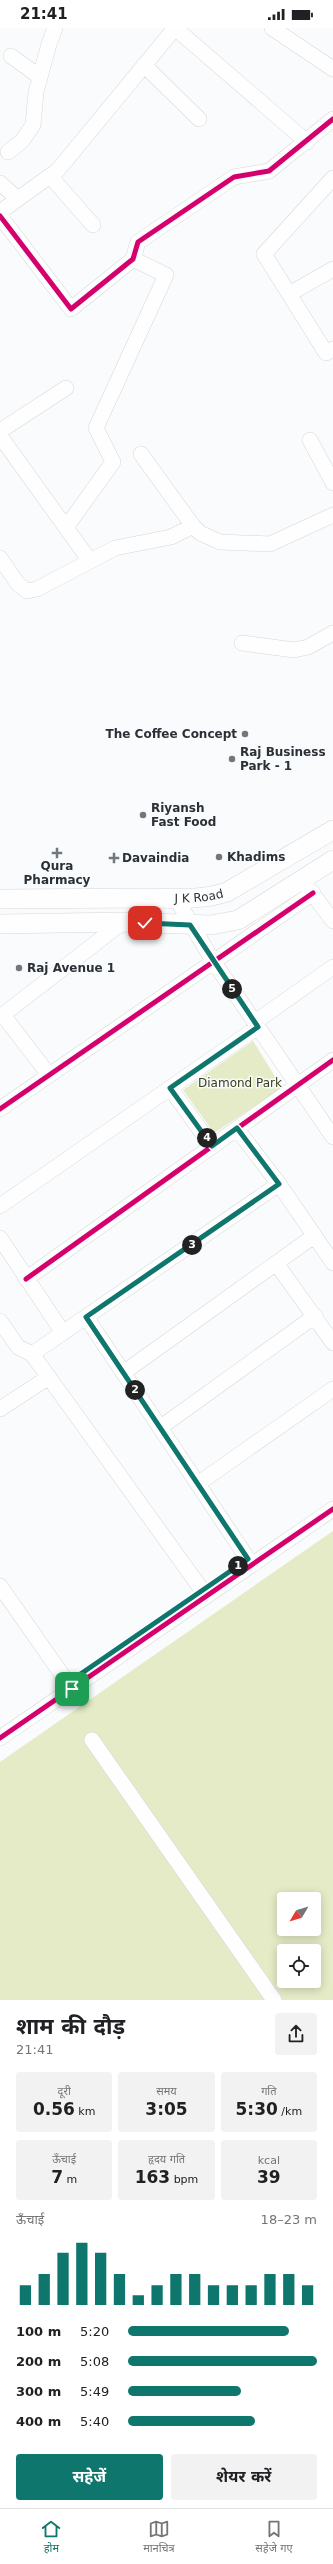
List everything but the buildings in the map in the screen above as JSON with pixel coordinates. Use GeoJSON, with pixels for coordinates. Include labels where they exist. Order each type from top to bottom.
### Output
{"type":"FeatureCollection","features":[{"type":"Feature","properties":{"kind":"main road","name":"J K Road"},"geometry":{"type":"LineString","coordinates":[[0,899],[148,898],[177,900],[210,898],[222,894],[289,858],[333,830]]}},
{"type":"Feature","properties":{"kind":"main road"},"geometry":{"type":"LineString","coordinates":[[0,924],[123,922],[211,925],[238,920],[308,886],[333,860]]}},
{"type":"Feature","properties":{"kind":"main road"},"geometry":{"type":"LineString","coordinates":[[222,894],[229,921]]}},
{"type":"Feature","properties":{"kind":"street"},"geometry":{"type":"LineString","coordinates":[[8,152],[22,140],[33,125],[40,77],[55,28]]}},
{"type":"Feature","properties":{"kind":"street"},"geometry":{"type":"LineString","coordinates":[[0,212],[58,170],[175,28],[307,142]]}},
{"type":"Feature","properties":{"kind":"street"},"geometry":{"type":"LineString","coordinates":[[272,28],[333,69]]}},
{"type":"Feature","properties":{"kind":"street"},"geometry":{"type":"LineString","coordinates":[[11,56],[40,77]]}},
{"type":"Feature","properties":{"kind":"street"},"geometry":{"type":"LineString","coordinates":[[144,65],[199,119]]}},
{"type":"Feature","properties":{"kind":"street"},"geometry":{"type":"LineString","coordinates":[[0,216],[71,309],[133,259],[138,242],[234,177],[269,171],[307,142],[333,119]]}},
{"type":"Feature","properties":{"kind":"street"},"geometry":{"type":"LineString","coordinates":[[50,176],[93,225]]}},
{"type":"Feature","properties":{"kind":"street"},"geometry":{"type":"LineString","coordinates":[[333,178],[305,207],[264,254],[326,353],[333,349]]}},
{"type":"Feature","properties":{"kind":"street"},"geometry":{"type":"LineString","coordinates":[[0,183],[18,199]]}},
{"type":"Feature","properties":{"kind":"street"},"geometry":{"type":"LineString","coordinates":[[305,207],[333,192]]}},
{"type":"Feature","properties":{"kind":"street"},"geometry":{"type":"LineString","coordinates":[[67,526],[113,462],[96,428],[166,275],[133,259]]}},
{"type":"Feature","properties":{"kind":"street"},"geometry":{"type":"LineString","coordinates":[[289,294],[333,269]]}},
{"type":"Feature","properties":{"kind":"street"},"geometry":{"type":"LineString","coordinates":[[0,431],[66,388]]}},
{"type":"Feature","properties":{"kind":"street"},"geometry":{"type":"LineString","coordinates":[[0,436],[67,526],[90,561]]}},
{"type":"Feature","properties":{"kind":"street"},"geometry":{"type":"LineString","coordinates":[[310,440],[333,483]]}},
{"type":"Feature","properties":{"kind":"street"},"geometry":{"type":"LineString","coordinates":[[142,454],[193,526],[200,533],[220,542],[270,544],[333,515]]}},
{"type":"Feature","properties":{"kind":"street"},"geometry":{"type":"LineString","coordinates":[[0,558],[18,584],[27,591],[37,589],[90,561],[125,545],[171,537],[193,526]]}},
{"type":"Feature","properties":{"kind":"street"},"geometry":{"type":"LineString","coordinates":[[242,644],[294,650],[308,647],[333,633]]}},
{"type":"Feature","properties":{"kind":"street"},"geometry":{"type":"LineString","coordinates":[[0,1109],[214,961],[308,886],[333,921]]}},
{"type":"Feature","properties":{"kind":"street"},"geometry":{"type":"LineString","coordinates":[[177,900],[190,925],[333,1137]]}},
{"type":"Feature","properties":{"kind":"street"},"geometry":{"type":"LineString","coordinates":[[49,1075],[2,1016],[123,922]]}},
{"type":"Feature","properties":{"kind":"street"},"geometry":{"type":"LineString","coordinates":[[0,1206],[170,1088],[257,1025],[333,967]]}},
{"type":"Feature","properties":{"kind":"street"},"geometry":{"type":"LineString","coordinates":[[26,1279],[333,1060]]}},
{"type":"Feature","properties":{"kind":"street"},"geometry":{"type":"LineString","coordinates":[[170,1088],[212,1146]]}},
{"type":"Feature","properties":{"kind":"street"},"geometry":{"type":"LineString","coordinates":[[237,1128],[279,1184],[333,1263]]}},
{"type":"Feature","properties":{"kind":"street"},"geometry":{"type":"LineString","coordinates":[[32,1354],[279,1184]]}},
{"type":"Feature","properties":{"kind":"street"},"geometry":{"type":"LineString","coordinates":[[123,1373],[314,1236]]}},
{"type":"Feature","properties":{"kind":"street"},"geometry":{"type":"LineString","coordinates":[[0,1238],[63,1333]]}},
{"type":"Feature","properties":{"kind":"street"},"geometry":{"type":"LineString","coordinates":[[276,1263],[333,1343]]}},
{"type":"Feature","properties":{"kind":"street"},"geometry":{"type":"LineString","coordinates":[[161,1427],[315,1316]]}},
{"type":"Feature","properties":{"kind":"street"},"geometry":{"type":"LineString","coordinates":[[86,1317],[199,1483],[248,1559]]}},
{"type":"Feature","properties":{"kind":"street"},"geometry":{"type":"LineString","coordinates":[[0,1320],[18,1347],[32,1354],[202,1590]]}},
{"type":"Feature","properties":{"kind":"street"},"geometry":{"type":"LineString","coordinates":[[0,1409],[49,1377]]}},
{"type":"Feature","properties":{"kind":"street"},"geometry":{"type":"LineString","coordinates":[[199,1483],[333,1389]]}},
{"type":"Feature","properties":{"kind":"street"},"geometry":{"type":"LineString","coordinates":[[0,1738],[202,1590],[333,1500]]}},
{"type":"Feature","properties":{"kind":"street"},"geometry":{"type":"LineString","coordinates":[[0,1729],[69,1686],[333,1509]]}},
{"type":"Feature","properties":{"kind":"street"},"geometry":{"type":"LineString","coordinates":[[0,1586],[69,1686]]}},
{"type":"Feature","properties":{"kind":"street"},"geometry":{"type":"LineString","coordinates":[[92,1740],[274,2000]]}},
{"type":"Feature","properties":{"kind":"green space","name":"Diamond Park"},"geometry":{"type":"Polygon","coordinates":[[[253,1041],[282,1088],[214,1133],[183,1090],[253,1041]]]}},
{"type":"Feature","properties":{"kind":"green space"},"geometry":{"type":"Polygon","coordinates":[[[333,1531],[333,2000],[0,2000],[0,1762],[333,1531]]]}},
{"type":"Feature","properties":{"kind":"cycle path"},"geometry":{"type":"LineString","coordinates":[[0,216],[71,309],[133,259],[138,242],[234,177],[269,171],[333,119]]}},
{"type":"Feature","properties":{"kind":"cycle path"},"geometry":{"type":"LineString","coordinates":[[0,1109],[313,893]]}},
{"type":"Feature","properties":{"kind":"cycle path"},"geometry":{"type":"LineString","coordinates":[[26,1279],[333,1060]]}},
{"type":"Feature","properties":{"kind":"cycle path"},"geometry":{"type":"LineString","coordinates":[[0,1738],[333,1509]]}},
{"type":"Feature","properties":{"kind":"place","name":"The Coffee Concept"},"geometry":{"type":"Point","coordinates":[245,734]}},
{"type":"Feature","properties":{"kind":"place","name":"Raj Business Park - 1"},"geometry":{"type":"Point","coordinates":[232,759]}},
{"type":"Feature","properties":{"kind":"place","name":"Riyansh Fast Food"},"geometry":{"type":"Point","coordinates":[143,815]}},
{"type":"Feature","properties":{"kind":"place","name":"Qura Pharmacy"},"geometry":{"type":"Point","coordinates":[57,853]}},
{"type":"Feature","properties":{"kind":"place","name":"Khadims"},"geometry":{"type":"Point","coordinates":[219,857]}},
{"type":"Feature","properties":{"kind":"place","name":"Davaindia"},"geometry":{"type":"Point","coordinates":[114,858]}},
{"type":"Feature","properties":{"kind":"place","name":"Raj Avenue 1"},"geometry":{"type":"Point","coordinates":[19,968]}},
{"type":"Feature","properties":{"kind":"route"},"geometry":{"type":"LineString","coordinates":[[72,1689],[66,1684],[248,1559],[199,1483],[86,1317],[279,1184],[237,1128],[212,1146],[170,1088],[258,1027],[190,925],[145,923]]}}]}
